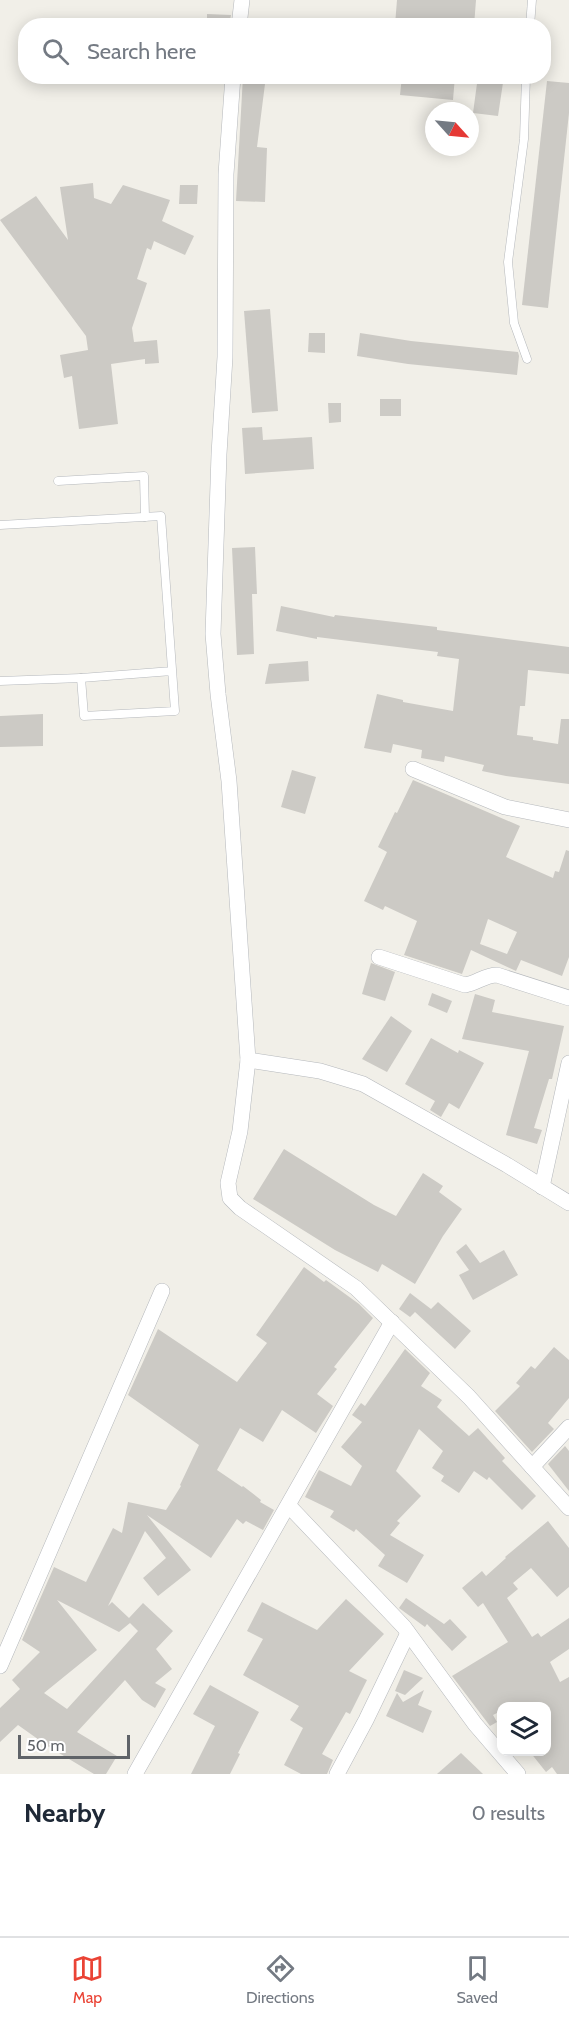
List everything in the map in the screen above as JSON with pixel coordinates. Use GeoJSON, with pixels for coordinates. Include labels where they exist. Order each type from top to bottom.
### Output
{"type":"FeatureCollection","features":[{"type":"Feature","properties":{"kind":"street"},"geometry":{"type":"LineString","coordinates":[[240,18],[242,0]]}},
{"type":"Feature","properties":{"kind":"street"},"geometry":{"type":"LineString","coordinates":[[233,84],[226,174],[225,357],[213,634],[229,781],[248,1060],[240,1131],[228,1183],[230,1198],[240,1208],[356,1288],[469,1397],[569,1508]]}},
{"type":"Feature","properties":{"kind":"street"},"geometry":{"type":"LineString","coordinates":[[413,769],[505,807],[569,820]]}},
{"type":"Feature","properties":{"kind":"street"},"geometry":{"type":"LineString","coordinates":[[379,957],[465,985],[476,983],[488,975],[497,975],[569,998]]}},
{"type":"Feature","properties":{"kind":"street"},"geometry":{"type":"LineString","coordinates":[[248,1060],[320,1071],[363,1084],[569,1203]]}},
{"type":"Feature","properties":{"kind":"street"},"geometry":{"type":"LineString","coordinates":[[542,1187],[569,1063]]}},
{"type":"Feature","properties":{"kind":"street"},"geometry":{"type":"LineString","coordinates":[[0,1666],[162,1291]]}},
{"type":"Feature","properties":{"kind":"street"},"geometry":{"type":"LineString","coordinates":[[135,1774],[392,1322]]}},
{"type":"Feature","properties":{"kind":"street"},"geometry":{"type":"LineString","coordinates":[[532,1467],[569,1427]]}},
{"type":"Feature","properties":{"kind":"street"},"geometry":{"type":"LineString","coordinates":[[289,1506],[408,1633],[475,1724],[518,1774]]}},
{"type":"Feature","properties":{"kind":"street"},"geometry":{"type":"LineString","coordinates":[[337,1774],[408,1633]]}},
{"type":"Feature","properties":{"kind":"lane"},"geometry":{"type":"LineString","coordinates":[[531,18],[532,0]]}},
{"type":"Feature","properties":{"kind":"lane"},"geometry":{"type":"LineString","coordinates":[[526,84],[524,139],[508,262],[514,323],[526,359]]}},
{"type":"Feature","properties":{"kind":"lane"},"geometry":{"type":"LineString","coordinates":[[58,481],[144,476],[145,517]]}},
{"type":"Feature","properties":{"kind":"lane"},"geometry":{"type":"LineString","coordinates":[[0,525],[160,516],[175,711],[84,716],[81,678]]}},
{"type":"Feature","properties":{"kind":"lane"},"geometry":{"type":"LineString","coordinates":[[0,681],[172,671]]}},
{"type":"Feature","properties":{"kind":"building"},"geometry":{"type":"Polygon","coordinates":[[[397,0],[476,0],[475,18],[396,18],[397,0]]]}},
{"type":"Feature","properties":{"kind":"building"},"geometry":{"type":"Polygon","coordinates":[[[207,14],[231,15],[230,18],[207,18],[207,14]]]}},
{"type":"Feature","properties":{"kind":"building"},"geometry":{"type":"Polygon","coordinates":[[[551,81],[569,83],[569,113],[548,308],[522,305],[547,84],[551,84],[551,81]]]}},
{"type":"Feature","properties":{"kind":"building"},"geometry":{"type":"Polygon","coordinates":[[[243,84],[265,84],[257,147],[267,148],[265,202],[236,201],[243,84]]]}},
{"type":"Feature","properties":{"kind":"building"},"geometry":{"type":"Polygon","coordinates":[[[401,84],[454,84],[453,100],[400,95],[401,84]]]}},
{"type":"Feature","properties":{"kind":"building"},"geometry":{"type":"Polygon","coordinates":[[[477,84],[503,84],[498,116],[479,114],[479,102],[474,102],[477,84]]]}},
{"type":"Feature","properties":{"kind":"building"},"geometry":{"type":"Polygon","coordinates":[[[93,183],[94,198],[111,204],[123,185],[170,200],[162,221],[194,236],[185,255],[154,241],[151,250],[147,248],[137,279],[147,283],[132,328],[134,342],[157,340],[159,363],[145,364],[145,359],[111,364],[118,424],[79,429],[72,376],[64,378],[60,355],[88,350],[86,336],[0,220],[36,196],[68,240],[60,187],[93,183]]]}},
{"type":"Feature","properties":{"kind":"building"},"geometry":{"type":"Polygon","coordinates":[[[180,185],[198,185],[197,204],[179,204],[180,185]]]}},
{"type":"Feature","properties":{"kind":"building"},"geometry":{"type":"Polygon","coordinates":[[[270,309],[278,411],[252,413],[244,311],[270,309]]]}},
{"type":"Feature","properties":{"kind":"building"},"geometry":{"type":"Polygon","coordinates":[[[309,333],[325,333],[325,353],[308,352],[309,333]]]}},
{"type":"Feature","properties":{"kind":"building"},"geometry":{"type":"Polygon","coordinates":[[[360,333],[411,341],[518,352],[517,375],[408,364],[357,356],[360,333]]]}},
{"type":"Feature","properties":{"kind":"building"},"geometry":{"type":"Polygon","coordinates":[[[380,399],[401,399],[401,416],[380,416],[380,399]]]}},
{"type":"Feature","properties":{"kind":"building"},"geometry":{"type":"Polygon","coordinates":[[[328,403],[341,403],[341,422],[329,423],[328,403]]]}},
{"type":"Feature","properties":{"kind":"building"},"geometry":{"type":"Polygon","coordinates":[[[262,427],[263,440],[312,437],[314,469],[245,474],[242,428],[262,427]]]}},
{"type":"Feature","properties":{"kind":"building"},"geometry":{"type":"Polygon","coordinates":[[[255,547],[257,594],[252,594],[254,654],[237,655],[232,548],[255,547]]]}},
{"type":"Feature","properties":{"kind":"building"},"geometry":{"type":"Polygon","coordinates":[[[281,606],[334,617],[335,615],[437,627],[437,630],[569,647],[569,674],[528,670],[525,706],[520,706],[517,735],[558,744],[561,719],[569,719],[569,784],[482,771],[484,765],[445,756],[444,762],[421,758],[422,750],[393,744],[391,753],[364,748],[377,694],[403,700],[403,702],[453,711],[459,659],[437,656],[438,652],[317,637],[317,639],[276,631],[281,606]]]}},
{"type":"Feature","properties":{"kind":"building"},"geometry":{"type":"Polygon","coordinates":[[[308,661],[309,681],[265,684],[269,664],[308,661]]]}},
{"type":"Feature","properties":{"kind":"building"},"geometry":{"type":"Polygon","coordinates":[[[43,714],[43,746],[0,747],[0,716],[43,714]]]}},
{"type":"Feature","properties":{"kind":"building"},"geometry":{"type":"Polygon","coordinates":[[[292,770],[316,777],[305,814],[281,807],[292,770]]]}},
{"type":"Feature","properties":{"kind":"building"},"geometry":{"type":"Polygon","coordinates":[[[413,780],[520,826],[506,857],[553,878],[555,871],[559,872],[566,850],[569,851],[569,957],[562,976],[521,960],[516,971],[471,950],[462,974],[404,955],[417,921],[385,906],[383,910],[364,901],[387,852],[378,847],[395,812],[397,813],[413,780]],[[488,919],[480,944],[507,954],[517,932],[488,919]]]}},
{"type":"Feature","properties":{"kind":"building"},"geometry":{"type":"Polygon","coordinates":[[[371,963],[395,972],[385,1001],[362,994],[371,963]]]}},
{"type":"Feature","properties":{"kind":"building"},"geometry":{"type":"Polygon","coordinates":[[[432,993],[452,1001],[447,1013],[428,1005],[432,993]]]}},
{"type":"Feature","properties":{"kind":"building"},"geometry":{"type":"Polygon","coordinates":[[[475,994],[495,1000],[492,1012],[564,1026],[552,1079],[549,1079],[534,1128],[542,1130],[537,1144],[506,1135],[529,1051],[462,1039],[475,994]]]}},
{"type":"Feature","properties":{"kind":"building"},"geometry":{"type":"Polygon","coordinates":[[[391,1016],[412,1031],[387,1072],[362,1059],[391,1016]]]}},
{"type":"Feature","properties":{"kind":"building"},"geometry":{"type":"Polygon","coordinates":[[[431,1038],[458,1053],[459,1050],[484,1063],[459,1109],[449,1103],[441,1117],[430,1110],[435,1101],[405,1084],[431,1038]]]}},
{"type":"Feature","properties":{"kind":"building"},"geometry":{"type":"Polygon","coordinates":[[[284,1149],[374,1205],[396,1216],[423,1173],[443,1186],[439,1192],[462,1209],[415,1284],[382,1264],[378,1272],[335,1250],[253,1199],[284,1149]]]}},
{"type":"Feature","properties":{"kind":"building"},"geometry":{"type":"Polygon","coordinates":[[[466,1244],[480,1263],[504,1250],[518,1275],[473,1300],[459,1275],[469,1270],[456,1252],[466,1244]]]}},
{"type":"Feature","properties":{"kind":"building"},"geometry":{"type":"Polygon","coordinates":[[[304,1267],[359,1304],[373,1318],[334,1367],[337,1369],[317,1394],[333,1406],[316,1433],[282,1410],[263,1442],[240,1428],[217,1470],[243,1486],[261,1500],[260,1502],[274,1510],[263,1530],[246,1521],[243,1524],[237,1519],[211,1558],[147,1515],[191,1570],[158,1596],[143,1578],[166,1558],[145,1531],[108,1606],[112,1602],[129,1618],[143,1603],[173,1631],[156,1649],[172,1669],[155,1683],[166,1689],[155,1708],[142,1700],[125,1680],[77,1732],[117,1756],[106,1774],[94,1774],[18,1725],[0,1742],[0,1708],[20,1689],[12,1680],[40,1652],[22,1640],[54,1567],[86,1582],[113,1528],[122,1533],[128,1502],[166,1510],[181,1486],[199,1445],[128,1395],[158,1329],[237,1382],[267,1343],[256,1335],[304,1267]],[[57,1600],[97,1650],[44,1693],[67,1709],[138,1631],[130,1623],[119,1632],[57,1600]]]}},
{"type":"Feature","properties":{"kind":"building"},"geometry":{"type":"Polygon","coordinates":[[[410,1293],[431,1309],[438,1302],[471,1331],[455,1349],[415,1312],[410,1317],[399,1309],[410,1293]]]}},
{"type":"Feature","properties":{"kind":"building"},"geometry":{"type":"Polygon","coordinates":[[[554,1347],[569,1360],[569,1398],[548,1423],[554,1429],[532,1452],[495,1411],[520,1386],[516,1383],[531,1366],[535,1369],[554,1347]]]}},
{"type":"Feature","properties":{"kind":"building"},"geometry":{"type":"Polygon","coordinates":[[[405,1349],[430,1373],[421,1386],[442,1400],[437,1407],[469,1436],[478,1428],[505,1458],[502,1461],[536,1496],[522,1510],[489,1477],[487,1480],[474,1471],[459,1493],[441,1481],[444,1476],[432,1468],[443,1451],[419,1429],[396,1471],[421,1496],[397,1521],[400,1523],[390,1535],[424,1555],[407,1583],[378,1566],[385,1555],[356,1529],[354,1532],[330,1517],[334,1511],[305,1497],[319,1470],[351,1486],[362,1466],[341,1447],[362,1422],[352,1415],[361,1403],[365,1406],[405,1349]]]}},
{"type":"Feature","properties":{"kind":"building"},"geometry":{"type":"Polygon","coordinates":[[[565,1446],[569,1451],[569,1491],[548,1464],[565,1446]]]}},
{"type":"Feature","properties":{"kind":"building"},"geometry":{"type":"Polygon","coordinates":[[[548,1521],[569,1548],[569,1587],[557,1597],[531,1568],[513,1583],[518,1589],[507,1598],[532,1637],[538,1633],[541,1637],[569,1618],[569,1649],[550,1662],[560,1682],[569,1677],[569,1774],[557,1774],[552,1767],[546,1772],[533,1756],[551,1756],[551,1702],[497,1702],[497,1713],[493,1715],[497,1722],[490,1726],[452,1676],[508,1642],[483,1603],[478,1607],[462,1588],[482,1571],[486,1576],[548,1521]]]}},
{"type":"Feature","properties":{"kind":"building"},"geometry":{"type":"Polygon","coordinates":[[[406,1598],[444,1624],[450,1619],[467,1637],[452,1651],[427,1624],[425,1627],[399,1608],[406,1598]]]}},
{"type":"Feature","properties":{"kind":"building"},"geometry":{"type":"Polygon","coordinates":[[[346,1599],[384,1634],[349,1671],[367,1680],[350,1714],[346,1712],[322,1754],[333,1760],[327,1774],[301,1774],[284,1765],[303,1728],[290,1720],[299,1706],[243,1675],[263,1639],[247,1631],[262,1602],[317,1630],[346,1599]]]}},
{"type":"Feature","properties":{"kind":"building"},"geometry":{"type":"Polygon","coordinates":[[[404,1670],[423,1678],[405,1695],[395,1691],[404,1670]]]}},
{"type":"Feature","properties":{"kind":"building"},"geometry":{"type":"Polygon","coordinates":[[[210,1685],[259,1712],[230,1774],[191,1774],[215,1726],[193,1714],[210,1685]]]}},
{"type":"Feature","properties":{"kind":"building"},"geometry":{"type":"Polygon","coordinates":[[[424,1690],[418,1705],[432,1711],[423,1733],[386,1716],[397,1693],[403,1702],[424,1690]]]}},
{"type":"Feature","properties":{"kind":"building"},"geometry":{"type":"Polygon","coordinates":[[[461,1753],[483,1774],[437,1774],[461,1753]]]}}]}
